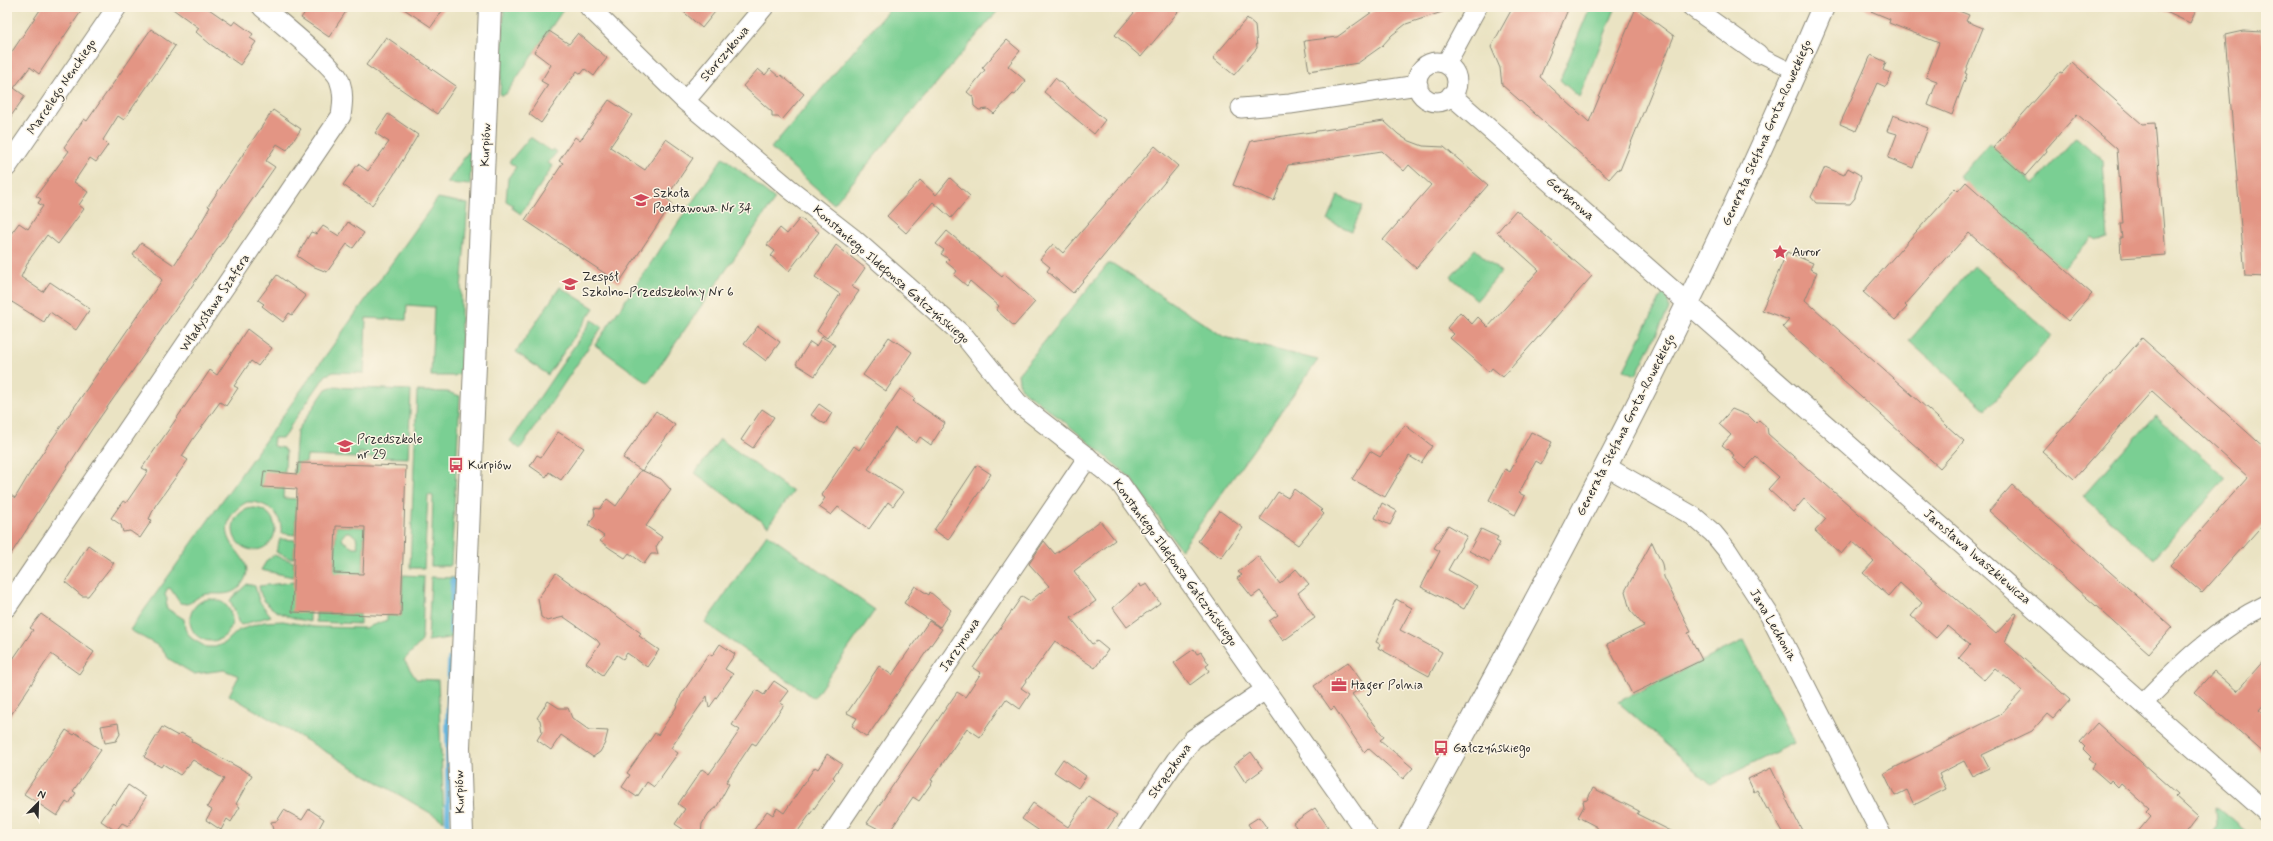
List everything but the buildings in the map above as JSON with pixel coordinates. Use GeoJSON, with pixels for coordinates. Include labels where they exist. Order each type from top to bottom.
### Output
{"type":"FeatureCollection","features":[{"type":"Feature","properties":{"kind":"street","name":"Marcelego Nenckiego"},"geometry":{"type":"LineString","coordinates":[[7,167],[117,7]]}},
{"type":"Feature","properties":{"kind":"street","name":"Władysława Szafera"},"geometry":{"type":"LineString","coordinates":[[10,597],[341,116],[344,98],[338,78],[325,63],[262,7]]}},
{"type":"Feature","properties":{"kind":"street","name":"Kurpiów"},"geometry":{"type":"LineString","coordinates":[[462,834],[459,747],[490,7]]}},
{"type":"Feature","properties":{"kind":"street","name":"Konstantego Ildefonsa Gałczyńskiego"},"geometry":{"type":"LineString","coordinates":[[588,7],[685,101],[790,190],[854,239],[965,337],[1018,403],[1119,482],[1367,834]]}},
{"type":"Feature","properties":{"kind":"street","name":"Storczykowa"},"geometry":{"type":"LineString","coordinates":[[685,101],[764,7]]}},
{"type":"Feature","properties":{"kind":"street"},"geometry":{"type":"LineString","coordinates":[[1446,64],[1477,7]]}},
{"type":"Feature","properties":{"kind":"street"},"geometry":{"type":"LineString","coordinates":[[1692,7],[1758,54],[1795,72]]}},
{"type":"Feature","properties":{"kind":"street","name":"Generała Stefana Grota-Roweckiego"},"geometry":{"type":"LineString","coordinates":[[1410,834],[1606,467],[1768,137],[1822,7]]}},
{"type":"Feature","properties":{"kind":"street"},"geometry":{"type":"LineString","coordinates":[[1434,62],[1446,64],[1456,77],[1455,89],[1451,95],[1442,100],[1432,100],[1422,94],[1418,85],[1419,73],[1425,66],[1434,62]]}},
{"type":"Feature","properties":{"kind":"street"},"geometry":{"type":"LineString","coordinates":[[1241,108],[1290,104],[1418,85]]}},
{"type":"Feature","properties":{"kind":"street","name":"Gerberowa"},"geometry":{"type":"LineString","coordinates":[[1451,95],[1688,302]]}},
{"type":"Feature","properties":{"kind":"street","name":"Jarosława Iwaszkiewicza"},"geometry":{"type":"LineString","coordinates":[[1688,302],[2266,812]]}},
{"type":"Feature","properties":{"kind":"street","name":"Jarzynowa"},"geometry":{"type":"LineString","coordinates":[[832,834],[1088,457]]}},
{"type":"Feature","properties":{"kind":"street","name":"Jana Lechonia"},"geometry":{"type":"LineString","coordinates":[[1606,467],[1693,516],[1713,533],[1728,550],[1770,616],[1881,834]]}},
{"type":"Feature","properties":{"kind":"street"},"geometry":{"type":"LineString","coordinates":[[2143,703],[2177,668],[2218,632],[2266,605]]}},
{"type":"Feature","properties":{"kind":"street","name":"Strączkowa"},"geometry":{"type":"LineString","coordinates":[[1126,834],[1176,760],[1193,739],[1265,690]]}},
{"type":"Feature","properties":{"kind":"green space"},"geometry":{"type":"Polygon","coordinates":[[[504,7],[565,7],[506,94],[500,95],[504,7]]]}},
{"type":"Feature","properties":{"kind":"green space"},"geometry":{"type":"Polygon","coordinates":[[[891,7],[1001,7],[834,204],[771,148],[891,7]]]}},
{"type":"Feature","properties":{"kind":"green space"},"geometry":{"type":"Polygon","coordinates":[[[1590,7],[1616,7],[1579,97],[1560,80],[1590,7]]]}},
{"type":"Feature","properties":{"kind":"green space"},"geometry":{"type":"Polygon","coordinates":[[[530,137],[551,151],[553,149],[557,152],[548,163],[553,166],[521,214],[512,208],[513,205],[506,201],[508,178],[516,167],[509,162],[530,137]]]}},
{"type":"Feature","properties":{"kind":"green space"},"geometry":{"type":"Polygon","coordinates":[[[2076,137],[2103,160],[2108,239],[2097,240],[2092,237],[2063,269],[1959,177],[1989,143],[2034,184],[2076,137]]]}},
{"type":"Feature","properties":{"kind":"green space"},"geometry":{"type":"Polygon","coordinates":[[[471,151],[470,185],[447,183],[468,152],[471,151]]]}},
{"type":"Feature","properties":{"kind":"green space"},"geometry":{"type":"Polygon","coordinates":[[[723,157],[775,199],[648,383],[595,345],[723,157]]]}},
{"type":"Feature","properties":{"kind":"green space"},"geometry":{"type":"Polygon","coordinates":[[[1338,196],[1363,206],[1352,231],[1328,221],[1338,196]]]}},
{"type":"Feature","properties":{"kind":"green space"},"geometry":{"type":"Polygon","coordinates":[[[438,198],[468,204],[461,289],[461,373],[454,376],[431,376],[434,307],[407,305],[406,320],[366,318],[364,373],[334,372],[326,375],[291,425],[287,434],[282,438],[274,438],[273,446],[283,448],[286,452],[283,498],[297,499],[295,535],[281,533],[279,520],[272,510],[266,506],[254,502],[247,502],[236,509],[230,519],[227,530],[231,542],[246,567],[247,572],[241,585],[229,593],[207,594],[188,604],[180,603],[170,588],[167,589],[165,595],[167,599],[166,608],[184,619],[185,629],[191,638],[206,647],[215,647],[225,643],[239,630],[264,622],[283,621],[314,627],[365,628],[387,620],[387,615],[401,616],[403,575],[424,576],[422,641],[404,660],[416,679],[438,680],[444,821],[229,695],[239,676],[224,670],[194,674],[169,659],[160,647],[130,630],[438,198]]]}},
{"type":"Feature","properties":{"kind":"green space"},"geometry":{"type":"Polygon","coordinates":[[[1475,249],[1501,272],[1477,300],[1451,277],[1475,249]]]}},
{"type":"Feature","properties":{"kind":"green space"},"geometry":{"type":"Polygon","coordinates":[[[1108,264],[1113,264],[1224,337],[1318,360],[1181,550],[1132,479],[1066,423],[1020,388],[1018,374],[1108,264]]]}},
{"type":"Feature","properties":{"kind":"green space"},"geometry":{"type":"Polygon","coordinates":[[[1974,266],[2052,335],[1986,410],[1909,341],[1974,266]]]}},
{"type":"Feature","properties":{"kind":"green space"},"geometry":{"type":"Polygon","coordinates":[[[560,287],[594,308],[548,375],[516,352],[560,287]]]}},
{"type":"Feature","properties":{"kind":"green space"},"geometry":{"type":"Polygon","coordinates":[[[1664,291],[1668,297],[1669,309],[1636,375],[1624,370],[1664,291]]]}},
{"type":"Feature","properties":{"kind":"green space"},"geometry":{"type":"Polygon","coordinates":[[[592,320],[602,327],[520,449],[510,441],[592,320]]]}},
{"type":"Feature","properties":{"kind":"green space"},"geometry":{"type":"Polygon","coordinates":[[[331,387],[411,390],[408,458],[364,457],[364,453],[358,453],[358,458],[307,456],[306,463],[298,463],[297,481],[293,481],[297,431],[326,389],[331,387]]]}},
{"type":"Feature","properties":{"kind":"green space"},"geometry":{"type":"Polygon","coordinates":[[[417,391],[448,392],[460,396],[451,565],[449,566],[431,566],[433,496],[428,495],[424,568],[410,568],[417,391]]]}},
{"type":"Feature","properties":{"kind":"green space"},"geometry":{"type":"Polygon","coordinates":[[[2155,415],[2226,478],[2153,559],[2083,496],[2155,415]]]}},
{"type":"Feature","properties":{"kind":"green space"},"geometry":{"type":"Polygon","coordinates":[[[720,439],[793,492],[768,526],[695,473],[720,439]]]}},
{"type":"Feature","properties":{"kind":"green space"},"geometry":{"type":"Polygon","coordinates":[[[254,508],[269,514],[275,529],[269,544],[254,550],[239,544],[233,529],[239,514],[254,508]]]}},
{"type":"Feature","properties":{"kind":"green space"},"geometry":{"type":"Polygon","coordinates":[[[336,526],[365,527],[363,574],[334,575],[336,526]],[[346,532],[342,537],[343,541],[353,547],[358,547],[356,537],[350,532],[346,532]]]}},
{"type":"Feature","properties":{"kind":"green space"},"geometry":{"type":"Polygon","coordinates":[[[767,534],[875,610],[814,698],[705,623],[767,534]]]}},
{"type":"Feature","properties":{"kind":"green space"},"geometry":{"type":"Polygon","coordinates":[[[280,539],[295,540],[294,558],[289,558],[276,552],[280,539]]]}},
{"type":"Feature","properties":{"kind":"green space"},"geometry":{"type":"Polygon","coordinates":[[[274,555],[294,562],[293,577],[261,570],[267,560],[274,555]]]}},
{"type":"Feature","properties":{"kind":"green space"},"geometry":{"type":"Polygon","coordinates":[[[431,577],[457,578],[455,637],[428,641],[431,577]]]}},
{"type":"Feature","properties":{"kind":"green space"},"geometry":{"type":"Polygon","coordinates":[[[293,582],[310,613],[310,622],[277,612],[270,607],[261,595],[259,586],[293,582]]]}},
{"type":"Feature","properties":{"kind":"green space"},"geometry":{"type":"Polygon","coordinates":[[[247,584],[255,586],[259,601],[271,616],[241,625],[238,622],[230,600],[247,584]]]}},
{"type":"Feature","properties":{"kind":"green space"},"geometry":{"type":"Polygon","coordinates":[[[207,599],[215,599],[226,605],[232,616],[232,624],[226,635],[215,641],[207,641],[196,635],[190,624],[190,616],[196,605],[207,599]]]}},
{"type":"Feature","properties":{"kind":"green space"},"geometry":{"type":"Polygon","coordinates":[[[316,613],[360,614],[360,624],[316,622],[316,613]]]}},
{"type":"Feature","properties":{"kind":"green space"},"geometry":{"type":"Polygon","coordinates":[[[1744,640],[1794,743],[1711,784],[1618,702],[1744,640]]]}},
{"type":"Feature","properties":{"kind":"green space"},"geometry":{"type":"Polygon","coordinates":[[[2216,806],[2249,834],[2211,834],[2217,826],[2216,806]]]}},
{"type":"Feature","properties":{"kind":"waterway"},"geometry":{"type":"LineString","coordinates":[[451,632],[453,581]]}},
{"type":"Feature","properties":{"kind":"waterway"},"geometry":{"type":"LineString","coordinates":[[448,822],[450,659]]}},
{"type":"Feature","properties":{"kind":"place","name":"Szkoła Podstawowa Nr 34"},"geometry":{"type":"Point","coordinates":[641,200]}},
{"type":"Feature","properties":{"kind":"place","name":"Auror"},"geometry":{"type":"Point","coordinates":[1780,252]}},
{"type":"Feature","properties":{"kind":"place","name":"Zespół Szkolno-Przedszkolny Nr 6"},"geometry":{"type":"Point","coordinates":[570,284]}},
{"type":"Feature","properties":{"kind":"place","name":"Przedszkole nr 29"},"geometry":{"type":"Point","coordinates":[345,446]}},
{"type":"Feature","properties":{"kind":"place","name":"Kurpiów"},"geometry":{"type":"Point","coordinates":[456,465]}},
{"type":"Feature","properties":{"kind":"place","name":"Hager Polnia"},"geometry":{"type":"Point","coordinates":[1339,685]}},
{"type":"Feature","properties":{"kind":"place","name":"Gałczyńskiego"},"geometry":{"type":"Point","coordinates":[1441,748]}}]}
